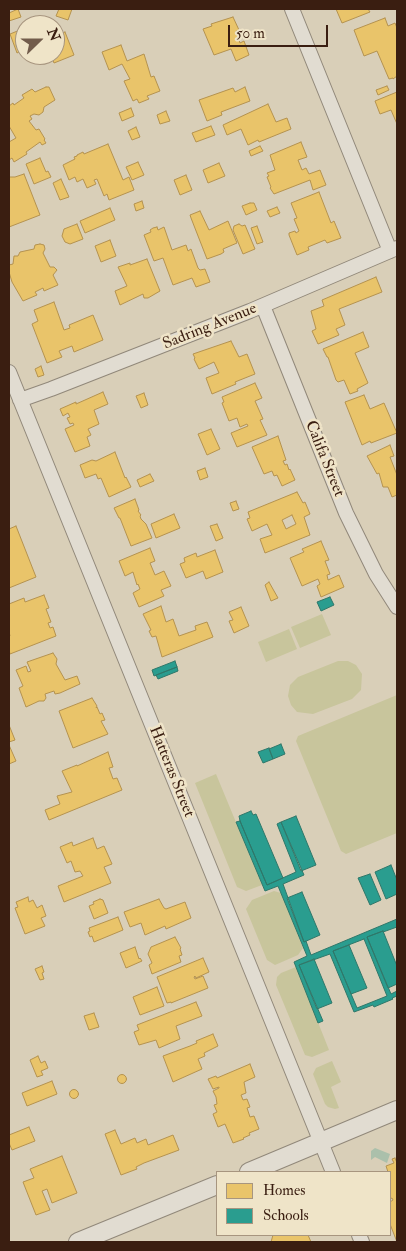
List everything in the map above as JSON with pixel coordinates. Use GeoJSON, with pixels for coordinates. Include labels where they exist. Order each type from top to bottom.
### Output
{"type":"FeatureCollection","features":[{"type":"Feature","properties":{"kind":"street"},"geometry":{"type":"LineString","coordinates":[[292,9],[394,250]]}},
{"type":"Feature","properties":{"kind":"street","name":"Sadring Avenue"},"geometry":{"type":"LineString","coordinates":[[20,400],[263,306],[394,250]]}},
{"type":"Feature","properties":{"kind":"street","name":"Califa Street"},"geometry":{"type":"LineString","coordinates":[[263,306],[346,513],[376,574],[397,607]]}},
{"type":"Feature","properties":{"kind":"street","name":"Hatteras Street"},"geometry":{"type":"LineString","coordinates":[[9,372],[334,1171]]}},
{"type":"Feature","properties":{"kind":"street"},"geometry":{"type":"LineString","coordinates":[[252,1171],[397,1110]]}},
{"type":"Feature","properties":{"kind":"street"},"geometry":{"type":"LineString","coordinates":[[78,1242],[216,1185]]}},
{"type":"Feature","properties":{"kind":"shaded area"},"geometry":{"type":"Polygon","coordinates":[[[322,614],[331,635],[300,648],[291,627],[322,614]]]}},
{"type":"Feature","properties":{"kind":"shaded area"},"geometry":{"type":"Polygon","coordinates":[[[289,629],[297,649],[266,662],[258,642],[289,629]]]}},
{"type":"Feature","properties":{"kind":"shaded area"},"geometry":{"type":"Polygon","coordinates":[[[338,661],[348,661],[356,665],[362,674],[361,690],[352,699],[313,714],[297,712],[291,705],[288,696],[290,685],[298,677],[338,661]]]}},
{"type":"Feature","properties":{"kind":"shaded area"},"geometry":{"type":"Polygon","coordinates":[[[397,695],[397,833],[346,854],[341,851],[296,741],[298,736],[397,695]]]}},
{"type":"Feature","properties":{"kind":"shaded area"},"geometry":{"type":"Polygon","coordinates":[[[216,774],[262,885],[246,891],[237,887],[195,783],[216,774]]]}},
{"type":"Feature","properties":{"kind":"shaded area"},"geometry":{"type":"Polygon","coordinates":[[[274,891],[281,893],[303,948],[298,955],[275,965],[267,960],[246,909],[252,900],[274,891]]]}},
{"type":"Feature","properties":{"kind":"shaded area"},"geometry":{"type":"Polygon","coordinates":[[[296,967],[329,1050],[312,1057],[305,1055],[276,985],[277,977],[281,973],[296,967]]]}},
{"type":"Feature","properties":{"kind":"shaded area"},"geometry":{"type":"Polygon","coordinates":[[[332,1061],[341,1082],[331,1087],[339,1108],[335,1109],[325,1104],[313,1074],[316,1068],[332,1061]]]}},
{"type":"Feature","properties":{"kind":"shaded area"},"geometry":{"type":"Polygon","coordinates":[[[375,1148],[390,1154],[387,1163],[375,1157],[371,1160],[371,1151],[375,1148]]]}},
{"type":"Feature","properties":{"kind":"building: Homes"},"geometry":{"type":"Polygon","coordinates":[[[18,9],[20,15],[15,15],[15,19],[9,21],[9,13],[18,9]]]}},
{"type":"Feature","properties":{"kind":"building: Homes"},"geometry":{"type":"Polygon","coordinates":[[[59,9],[72,9],[68,20],[65,19],[65,15],[56,15],[59,9]]]}},
{"type":"Feature","properties":{"kind":"building: Homes"},"geometry":{"type":"Polygon","coordinates":[[[336,9],[368,9],[370,12],[342,23],[336,9]]]}},
{"type":"Feature","properties":{"kind":"building: Homes"},"geometry":{"type":"Polygon","coordinates":[[[233,17],[239,30],[236,31],[240,43],[244,41],[249,55],[236,61],[231,49],[214,55],[203,29],[212,26],[211,24],[233,17]]]}},
{"type":"Feature","properties":{"kind":"building: Homes"},"geometry":{"type":"Polygon","coordinates":[[[385,18],[388,26],[395,23],[397,28],[397,76],[393,79],[389,79],[377,51],[364,56],[354,30],[385,18]]]}},
{"type":"Feature","properties":{"kind":"building: Homes"},"geometry":{"type":"Polygon","coordinates":[[[15,32],[15,48],[10,34],[15,32]]]}},
{"type":"Feature","properties":{"kind":"building: Homes"},"geometry":{"type":"Polygon","coordinates":[[[65,32],[74,55],[65,59],[65,32]]]}},
{"type":"Feature","properties":{"kind":"building: Homes"},"geometry":{"type":"Polygon","coordinates":[[[121,45],[127,61],[144,54],[151,77],[154,76],[160,91],[147,96],[149,99],[139,103],[137,99],[133,101],[124,81],[130,79],[122,64],[109,70],[102,52],[121,45]]]}},
{"type":"Feature","properties":{"kind":"building: Homes"},"geometry":{"type":"Polygon","coordinates":[[[387,86],[389,90],[378,95],[376,90],[387,86]]]}},
{"type":"Feature","properties":{"kind":"building: Homes"},"geometry":{"type":"Polygon","coordinates":[[[49,87],[55,100],[44,107],[43,112],[39,115],[34,114],[30,116],[32,119],[29,121],[36,130],[39,129],[46,143],[42,145],[40,142],[26,152],[27,154],[14,162],[12,158],[9,160],[9,142],[16,138],[9,126],[9,106],[24,98],[22,95],[32,89],[35,92],[49,87]]]}},
{"type":"Feature","properties":{"kind":"building: Homes"},"geometry":{"type":"Polygon","coordinates":[[[245,87],[250,101],[221,112],[222,115],[207,121],[199,100],[233,88],[235,92],[245,87]]]}},
{"type":"Feature","properties":{"kind":"building: Homes"},"geometry":{"type":"Polygon","coordinates":[[[397,92],[397,124],[391,110],[380,114],[375,101],[397,92]]]}},
{"type":"Feature","properties":{"kind":"building: Homes"},"geometry":{"type":"Polygon","coordinates":[[[268,104],[276,122],[287,118],[291,129],[248,145],[241,129],[227,135],[223,125],[268,104]]]}},
{"type":"Feature","properties":{"kind":"building: Homes"},"geometry":{"type":"Polygon","coordinates":[[[131,108],[134,116],[122,121],[119,113],[131,108]]]}},
{"type":"Feature","properties":{"kind":"building: Homes"},"geometry":{"type":"Polygon","coordinates":[[[166,111],[170,121],[160,124],[157,115],[166,111]]]}},
{"type":"Feature","properties":{"kind":"building: Homes"},"geometry":{"type":"Polygon","coordinates":[[[211,126],[215,135],[196,142],[192,133],[211,126]]]}},
{"type":"Feature","properties":{"kind":"building: Homes"},"geometry":{"type":"Polygon","coordinates":[[[136,127],[140,137],[132,140],[128,131],[136,127]]]}},
{"type":"Feature","properties":{"kind":"building: Homes"},"geometry":{"type":"Polygon","coordinates":[[[301,142],[307,157],[298,160],[302,170],[306,168],[309,174],[320,170],[326,185],[313,190],[310,180],[274,194],[267,177],[269,176],[267,173],[275,170],[270,155],[301,142]]]}},
{"type":"Feature","properties":{"kind":"building: Homes"},"geometry":{"type":"Polygon","coordinates":[[[108,144],[123,180],[129,177],[134,190],[109,200],[107,194],[104,196],[97,179],[94,180],[96,184],[87,188],[83,179],[77,182],[75,177],[69,180],[63,165],[75,159],[74,157],[83,152],[84,154],[108,144]]]}},
{"type":"Feature","properties":{"kind":"building: Homes"},"geometry":{"type":"Polygon","coordinates":[[[260,146],[263,151],[251,156],[249,151],[260,146]]]}},
{"type":"Feature","properties":{"kind":"building: Homes"},"geometry":{"type":"Polygon","coordinates":[[[40,158],[46,172],[48,171],[51,177],[34,184],[26,164],[40,158]]]}},
{"type":"Feature","properties":{"kind":"building: Homes"},"geometry":{"type":"Polygon","coordinates":[[[138,162],[144,175],[132,180],[126,167],[138,162]]]}},
{"type":"Feature","properties":{"kind":"building: Homes"},"geometry":{"type":"Polygon","coordinates":[[[219,163],[225,176],[208,183],[203,170],[219,163]]]}},
{"type":"Feature","properties":{"kind":"building: Homes"},"geometry":{"type":"Polygon","coordinates":[[[24,174],[40,215],[9,227],[9,177],[24,174]]]}},
{"type":"Feature","properties":{"kind":"building: Homes"},"geometry":{"type":"Polygon","coordinates":[[[186,175],[192,190],[180,195],[174,180],[186,175]]]}},
{"type":"Feature","properties":{"kind":"building: Homes"},"geometry":{"type":"Polygon","coordinates":[[[61,179],[69,197],[60,200],[53,183],[61,179]]]}},
{"type":"Feature","properties":{"kind":"building: Homes"},"geometry":{"type":"Polygon","coordinates":[[[319,192],[331,223],[334,221],[341,238],[327,243],[325,240],[308,247],[309,250],[297,255],[289,235],[289,233],[299,231],[294,219],[297,218],[291,203],[319,192]]]}},
{"type":"Feature","properties":{"kind":"building: Homes"},"geometry":{"type":"Polygon","coordinates":[[[142,201],[144,208],[136,211],[134,204],[142,201]]]}},
{"type":"Feature","properties":{"kind":"building: Homes"},"geometry":{"type":"Polygon","coordinates":[[[254,203],[257,210],[246,215],[242,206],[254,203]]]}},
{"type":"Feature","properties":{"kind":"building: Homes"},"geometry":{"type":"Polygon","coordinates":[[[277,207],[280,213],[270,217],[267,211],[277,207]]]}},
{"type":"Feature","properties":{"kind":"building: Homes"},"geometry":{"type":"Polygon","coordinates":[[[110,208],[115,220],[85,233],[80,221],[110,208]]]}},
{"type":"Feature","properties":{"kind":"building: Homes"},"geometry":{"type":"Polygon","coordinates":[[[200,211],[209,230],[228,221],[237,243],[223,249],[224,252],[221,254],[207,259],[190,215],[200,211]]]}},
{"type":"Feature","properties":{"kind":"building: Homes"},"geometry":{"type":"Polygon","coordinates":[[[77,224],[83,239],[70,244],[65,242],[62,236],[64,229],[77,224]]]}},
{"type":"Feature","properties":{"kind":"building: Homes"},"geometry":{"type":"Polygon","coordinates":[[[239,224],[245,225],[255,249],[243,254],[233,230],[234,226],[239,224]]]}},
{"type":"Feature","properties":{"kind":"building: Homes"},"geometry":{"type":"Polygon","coordinates":[[[257,226],[263,242],[257,244],[251,228],[257,226]]]}},
{"type":"Feature","properties":{"kind":"building: Homes"},"geometry":{"type":"Polygon","coordinates":[[[157,227],[158,230],[164,227],[172,250],[186,245],[188,251],[191,249],[198,268],[200,270],[205,269],[210,282],[196,287],[192,278],[173,285],[163,258],[154,261],[144,235],[157,227]]]}},
{"type":"Feature","properties":{"kind":"building: Homes"},"geometry":{"type":"Polygon","coordinates":[[[110,240],[116,256],[101,262],[95,246],[110,240]]]}},
{"type":"Feature","properties":{"kind":"building: Homes"},"geometry":{"type":"Polygon","coordinates":[[[35,245],[44,245],[43,253],[50,267],[54,267],[57,270],[53,275],[58,285],[44,291],[43,288],[35,292],[37,295],[23,301],[12,282],[9,265],[13,264],[14,256],[18,256],[20,252],[34,249],[35,245]]]}},
{"type":"Feature","properties":{"kind":"building: Homes"},"geometry":{"type":"Polygon","coordinates":[[[147,259],[160,291],[148,298],[144,298],[143,294],[120,305],[115,291],[127,286],[118,267],[147,259]]]}},
{"type":"Feature","properties":{"kind":"building: Homes"},"geometry":{"type":"Polygon","coordinates":[[[376,277],[382,292],[339,309],[345,325],[336,329],[339,335],[318,344],[312,331],[316,329],[311,311],[324,306],[322,300],[376,277]]]}},
{"type":"Feature","properties":{"kind":"building: Homes"},"geometry":{"type":"Polygon","coordinates":[[[54,302],[64,330],[70,328],[69,325],[93,315],[103,340],[74,352],[72,346],[59,351],[62,357],[47,363],[32,324],[38,321],[34,310],[54,302]]]}},
{"type":"Feature","properties":{"kind":"building: Homes"},"geometry":{"type":"Polygon","coordinates":[[[363,332],[369,347],[355,353],[368,383],[357,389],[358,391],[350,394],[344,380],[338,382],[336,380],[328,357],[323,349],[363,332]]]}},
{"type":"Feature","properties":{"kind":"building: Homes"},"geometry":{"type":"Polygon","coordinates":[[[231,341],[239,357],[247,354],[255,374],[212,394],[206,378],[219,373],[214,362],[199,369],[193,354],[231,341]]]}},
{"type":"Feature","properties":{"kind":"building: Homes"},"geometry":{"type":"Polygon","coordinates":[[[41,366],[44,375],[38,377],[35,369],[41,366]]]}},
{"type":"Feature","properties":{"kind":"building: Homes"},"geometry":{"type":"Polygon","coordinates":[[[255,383],[262,398],[255,401],[263,419],[260,420],[267,435],[237,447],[231,433],[248,426],[247,424],[240,427],[237,418],[229,421],[222,403],[224,402],[222,397],[255,383]]]}},
{"type":"Feature","properties":{"kind":"building: Homes"},"geometry":{"type":"Polygon","coordinates":[[[103,392],[108,404],[94,410],[99,424],[88,429],[91,435],[87,437],[90,446],[75,452],[65,429],[74,425],[73,423],[70,424],[67,418],[70,417],[68,413],[63,416],[60,409],[103,392]]]}},
{"type":"Feature","properties":{"kind":"building: Homes"},"geometry":{"type":"Polygon","coordinates":[[[144,393],[148,405],[141,408],[136,396],[144,393]]]}},
{"type":"Feature","properties":{"kind":"building: Homes"},"geometry":{"type":"Polygon","coordinates":[[[364,395],[370,409],[384,403],[397,433],[362,445],[345,402],[364,395]]]}},
{"type":"Feature","properties":{"kind":"building: Homes"},"geometry":{"type":"Polygon","coordinates":[[[211,429],[220,449],[207,455],[198,434],[211,429]]]}},
{"type":"Feature","properties":{"kind":"building: Homes"},"geometry":{"type":"Polygon","coordinates":[[[278,436],[286,460],[283,461],[285,465],[287,464],[295,480],[282,486],[277,475],[274,476],[272,471],[264,474],[252,447],[278,436]]]}},
{"type":"Feature","properties":{"kind":"building: Homes"},"geometry":{"type":"Polygon","coordinates":[[[390,445],[394,456],[390,457],[397,475],[397,495],[392,497],[388,487],[383,487],[379,473],[377,474],[367,456],[390,445]]]}},
{"type":"Feature","properties":{"kind":"building: Homes"},"geometry":{"type":"Polygon","coordinates":[[[115,452],[125,478],[131,487],[109,497],[101,478],[98,479],[96,474],[85,478],[80,465],[92,460],[96,461],[115,452]]]}},
{"type":"Feature","properties":{"kind":"building: Homes"},"geometry":{"type":"Polygon","coordinates":[[[205,468],[208,477],[200,480],[197,471],[205,468]]]}},
{"type":"Feature","properties":{"kind":"building: Homes"},"geometry":{"type":"Polygon","coordinates":[[[150,474],[154,481],[140,487],[137,480],[150,474]]]}},
{"type":"Feature","properties":{"kind":"building: Homes"},"geometry":{"type":"Polygon","coordinates":[[[297,492],[303,503],[305,502],[310,514],[304,517],[310,535],[265,553],[260,539],[272,535],[267,524],[252,531],[247,519],[250,518],[248,512],[297,492]],[[292,515],[282,520],[286,529],[296,524],[292,515]]]}},
{"type":"Feature","properties":{"kind":"building: Homes"},"geometry":{"type":"Polygon","coordinates":[[[135,499],[141,519],[146,524],[152,538],[131,546],[114,508],[135,499]]]}},
{"type":"Feature","properties":{"kind":"building: Homes"},"geometry":{"type":"Polygon","coordinates":[[[236,501],[239,509],[233,511],[230,503],[236,501]]]}},
{"type":"Feature","properties":{"kind":"building: Homes"},"geometry":{"type":"Polygon","coordinates":[[[174,514],[180,528],[156,538],[151,524],[174,514]]]}},
{"type":"Feature","properties":{"kind":"building: Homes"},"geometry":{"type":"Polygon","coordinates":[[[217,524],[223,538],[216,541],[210,526],[217,524]]]}},
{"type":"Feature","properties":{"kind":"building: Homes"},"geometry":{"type":"Polygon","coordinates":[[[16,526],[36,577],[9,588],[9,529],[16,526]]]}},
{"type":"Feature","properties":{"kind":"building: Homes"},"geometry":{"type":"Polygon","coordinates":[[[321,541],[329,560],[325,561],[330,574],[327,575],[328,580],[339,575],[344,587],[321,597],[317,586],[320,584],[318,579],[302,586],[290,558],[304,552],[302,549],[321,541]]]}},
{"type":"Feature","properties":{"kind":"building: Homes"},"geometry":{"type":"Polygon","coordinates":[[[150,548],[155,561],[150,563],[155,575],[164,571],[171,586],[161,590],[164,596],[139,607],[133,593],[140,589],[133,572],[125,576],[119,561],[150,548]]]}},
{"type":"Feature","properties":{"kind":"building: Homes"},"geometry":{"type":"Polygon","coordinates":[[[215,550],[223,572],[206,579],[203,571],[186,578],[180,564],[185,562],[184,558],[196,553],[197,557],[215,550]]]}},
{"type":"Feature","properties":{"kind":"building: Homes"},"geometry":{"type":"Polygon","coordinates":[[[269,582],[278,598],[271,601],[265,585],[269,582]]]}},
{"type":"Feature","properties":{"kind":"building: Homes"},"geometry":{"type":"Polygon","coordinates":[[[44,595],[49,608],[46,609],[51,622],[48,623],[50,628],[53,627],[56,636],[10,654],[9,604],[24,598],[25,602],[44,595]]]}},
{"type":"Feature","properties":{"kind":"building: Homes"},"geometry":{"type":"Polygon","coordinates":[[[161,606],[166,622],[173,619],[179,636],[196,630],[195,626],[207,622],[213,637],[162,657],[156,636],[152,637],[149,631],[151,630],[143,614],[161,606]]]}},
{"type":"Feature","properties":{"kind":"building: Homes"},"geometry":{"type":"Polygon","coordinates":[[[241,607],[249,626],[234,633],[229,621],[233,620],[229,612],[241,607]]]}},
{"type":"Feature","properties":{"kind":"building: Homes"},"geometry":{"type":"Polygon","coordinates":[[[53,653],[57,659],[56,664],[65,680],[77,676],[80,684],[60,693],[55,694],[54,691],[45,694],[46,698],[44,701],[39,701],[26,707],[19,688],[23,686],[16,670],[26,666],[28,672],[31,671],[27,662],[53,653]]]}},
{"type":"Feature","properties":{"kind":"building: Homes"},"geometry":{"type":"Polygon","coordinates":[[[92,698],[100,714],[102,713],[105,720],[101,721],[108,734],[73,748],[59,711],[92,698]]]}},
{"type":"Feature","properties":{"kind":"building: Homes"},"geometry":{"type":"Polygon","coordinates":[[[9,725],[15,740],[9,742],[9,725]]]}},
{"type":"Feature","properties":{"kind":"building: Homes"},"geometry":{"type":"Polygon","coordinates":[[[9,745],[16,761],[9,764],[9,745]]]}},
{"type":"Feature","properties":{"kind":"building: Homes"},"geometry":{"type":"Polygon","coordinates":[[[108,752],[113,767],[109,768],[113,779],[117,778],[122,790],[49,820],[45,810],[60,804],[57,796],[72,792],[62,771],[108,752]]]}},
{"type":"Feature","properties":{"kind":"building: Homes"},"geometry":{"type":"Polygon","coordinates":[[[93,838],[97,849],[104,846],[112,864],[104,867],[111,883],[64,902],[58,886],[83,876],[80,871],[75,872],[71,861],[67,863],[60,847],[72,842],[73,846],[93,838]]]}},
{"type":"Feature","properties":{"kind":"building: Homes"},"geometry":{"type":"Polygon","coordinates":[[[28,897],[29,902],[33,900],[37,908],[42,905],[46,916],[41,918],[45,926],[25,934],[15,908],[18,907],[16,902],[28,897]]]}},
{"type":"Feature","properties":{"kind":"building: Homes"},"geometry":{"type":"Polygon","coordinates":[[[100,899],[103,900],[108,913],[94,919],[89,906],[100,899]]]}},
{"type":"Feature","properties":{"kind":"building: Homes"},"geometry":{"type":"Polygon","coordinates":[[[159,899],[166,909],[185,902],[191,918],[166,929],[165,926],[145,935],[141,923],[130,927],[124,912],[159,899]]]}},
{"type":"Feature","properties":{"kind":"building: Homes"},"geometry":{"type":"Polygon","coordinates":[[[118,917],[123,930],[94,942],[88,932],[90,931],[89,928],[118,917]]]}},
{"type":"Feature","properties":{"kind":"building: Homes"},"geometry":{"type":"Polygon","coordinates":[[[175,937],[181,948],[182,955],[179,956],[181,962],[152,974],[149,965],[152,963],[148,954],[151,947],[175,937]]]}},
{"type":"Feature","properties":{"kind":"building: Homes"},"geometry":{"type":"Polygon","coordinates":[[[135,947],[139,959],[142,961],[126,968],[120,953],[135,947]]]}},
{"type":"Feature","properties":{"kind":"building: Homes"},"geometry":{"type":"Polygon","coordinates":[[[203,958],[209,972],[196,978],[194,977],[195,979],[203,976],[208,988],[167,1003],[157,977],[203,958]]]}},
{"type":"Feature","properties":{"kind":"building: Homes"},"geometry":{"type":"Polygon","coordinates":[[[42,966],[44,979],[40,980],[35,969],[42,966]]]}},
{"type":"Feature","properties":{"kind":"building: Homes"},"geometry":{"type":"Polygon","coordinates":[[[157,987],[164,1006],[140,1015],[133,997],[157,987]]]}},
{"type":"Feature","properties":{"kind":"building: Homes"},"geometry":{"type":"Polygon","coordinates":[[[196,1002],[202,1016],[176,1026],[180,1039],[159,1048],[156,1040],[139,1045],[134,1032],[139,1030],[137,1025],[196,1002]]]}},
{"type":"Feature","properties":{"kind":"building: Homes"},"geometry":{"type":"Polygon","coordinates":[[[94,1013],[99,1027],[89,1030],[84,1016],[94,1013]]]}},
{"type":"Feature","properties":{"kind":"building: Homes"},"geometry":{"type":"Polygon","coordinates":[[[213,1034],[218,1046],[204,1053],[205,1056],[198,1059],[202,1069],[173,1082],[163,1056],[197,1043],[196,1041],[213,1034]]]}},
{"type":"Feature","properties":{"kind":"building: Homes"},"geometry":{"type":"Polygon","coordinates":[[[38,1056],[41,1063],[45,1061],[48,1068],[41,1071],[43,1075],[37,1077],[30,1060],[38,1056]]]}},
{"type":"Feature","properties":{"kind":"building: Homes"},"geometry":{"type":"Polygon","coordinates":[[[250,1064],[255,1077],[244,1082],[246,1093],[241,1095],[243,1100],[247,1099],[250,1107],[247,1108],[250,1117],[254,1116],[259,1129],[249,1133],[250,1135],[244,1139],[233,1143],[225,1124],[218,1127],[213,1114],[217,1112],[214,1105],[217,1104],[213,1091],[219,1087],[213,1089],[208,1079],[216,1076],[217,1078],[250,1064]]]}},
{"type":"Feature","properties":{"kind":"building: Homes"},"geometry":{"type":"Polygon","coordinates":[[[122,1075],[126,1079],[122,1083],[118,1079],[122,1075]]]}},
{"type":"Feature","properties":{"kind":"building: Homes"},"geometry":{"type":"Polygon","coordinates":[[[52,1081],[57,1094],[27,1106],[22,1093],[52,1081]]]}},
{"type":"Feature","properties":{"kind":"building: Homes"},"geometry":{"type":"Polygon","coordinates":[[[74,1089],[79,1094],[74,1099],[69,1094],[74,1089]]]}},
{"type":"Feature","properties":{"kind":"building: Homes"},"geometry":{"type":"Polygon","coordinates":[[[29,1127],[35,1141],[12,1150],[9,1143],[9,1135],[29,1127]]]}},
{"type":"Feature","properties":{"kind":"building: Homes"},"geometry":{"type":"Polygon","coordinates":[[[115,1130],[121,1144],[135,1138],[137,1143],[146,1139],[148,1145],[173,1135],[179,1150],[144,1163],[136,1167],[137,1169],[121,1175],[105,1134],[115,1130]]]}},
{"type":"Feature","properties":{"kind":"building: Homes"},"geometry":{"type":"Polygon","coordinates":[[[62,1156],[77,1193],[52,1203],[47,1189],[42,1191],[50,1210],[36,1215],[23,1182],[34,1178],[30,1169],[62,1156]]]}},
{"type":"Feature","properties":{"kind":"building: Homes"},"geometry":{"type":"Polygon","coordinates":[[[395,1158],[397,1163],[397,1242],[391,1227],[391,1171],[388,1171],[386,1166],[394,1163],[392,1159],[395,1158]]]}},
{"type":"Feature","properties":{"kind":"building: Homes"},"geometry":{"type":"Polygon","coordinates":[[[273,1236],[308,1236],[311,1242],[271,1242],[273,1236]]]}},
{"type":"Feature","properties":{"kind":"building: Schools"},"geometry":{"type":"Polygon","coordinates":[[[330,597],[334,605],[321,611],[317,602],[330,597]]]}},
{"type":"Feature","properties":{"kind":"building: Schools"},"geometry":{"type":"Polygon","coordinates":[[[175,661],[177,667],[154,676],[152,670],[175,661]]]}},
{"type":"Feature","properties":{"kind":"building: Schools"},"geometry":{"type":"Polygon","coordinates":[[[177,667],[178,671],[158,679],[156,675],[177,667]]]}},
{"type":"Feature","properties":{"kind":"building: Schools"},"geometry":{"type":"Polygon","coordinates":[[[281,744],[285,754],[273,759],[269,749],[281,744]]]}},
{"type":"Feature","properties":{"kind":"building: Schools"},"geometry":{"type":"Polygon","coordinates":[[[269,748],[273,759],[263,763],[258,752],[269,748]]]}},
{"type":"Feature","properties":{"kind":"building: Schools"},"geometry":{"type":"Polygon","coordinates":[[[251,811],[253,815],[256,814],[283,878],[267,885],[240,821],[239,816],[251,811]]]}},
{"type":"Feature","properties":{"kind":"building: Schools"},"geometry":{"type":"Polygon","coordinates":[[[296,816],[316,865],[301,871],[281,822],[296,816]]]}},
{"type":"Feature","properties":{"kind":"building: Schools"},"geometry":{"type":"Polygon","coordinates":[[[240,821],[267,885],[296,872],[277,824],[281,822],[304,875],[283,884],[304,942],[306,941],[311,955],[397,919],[397,927],[367,937],[391,994],[397,991],[397,996],[374,1007],[373,1005],[354,1012],[330,954],[299,965],[323,1021],[318,1023],[294,962],[307,956],[278,886],[265,891],[236,822],[240,821]],[[364,939],[333,951],[357,1008],[387,996],[364,939]]]}},
{"type":"Feature","properties":{"kind":"building: Schools"},"geometry":{"type":"Polygon","coordinates":[[[391,865],[397,880],[397,894],[386,899],[375,872],[391,865]]]}},
{"type":"Feature","properties":{"kind":"building: Schools"},"geometry":{"type":"Polygon","coordinates":[[[370,874],[381,900],[370,905],[358,878],[370,874]]]}},
{"type":"Feature","properties":{"kind":"building: Schools"},"geometry":{"type":"Polygon","coordinates":[[[302,892],[320,935],[304,942],[287,898],[302,892]]]}},
{"type":"Feature","properties":{"kind":"building: Schools"},"geometry":{"type":"Polygon","coordinates":[[[383,931],[397,966],[397,984],[388,988],[367,937],[383,931]]]}},
{"type":"Feature","properties":{"kind":"building: Schools"},"geometry":{"type":"Polygon","coordinates":[[[349,945],[367,988],[351,994],[333,951],[349,945]]]}},
{"type":"Feature","properties":{"kind":"building: Schools"},"geometry":{"type":"Polygon","coordinates":[[[314,959],[332,1003],[317,1009],[299,965],[314,959]]]}}]}
